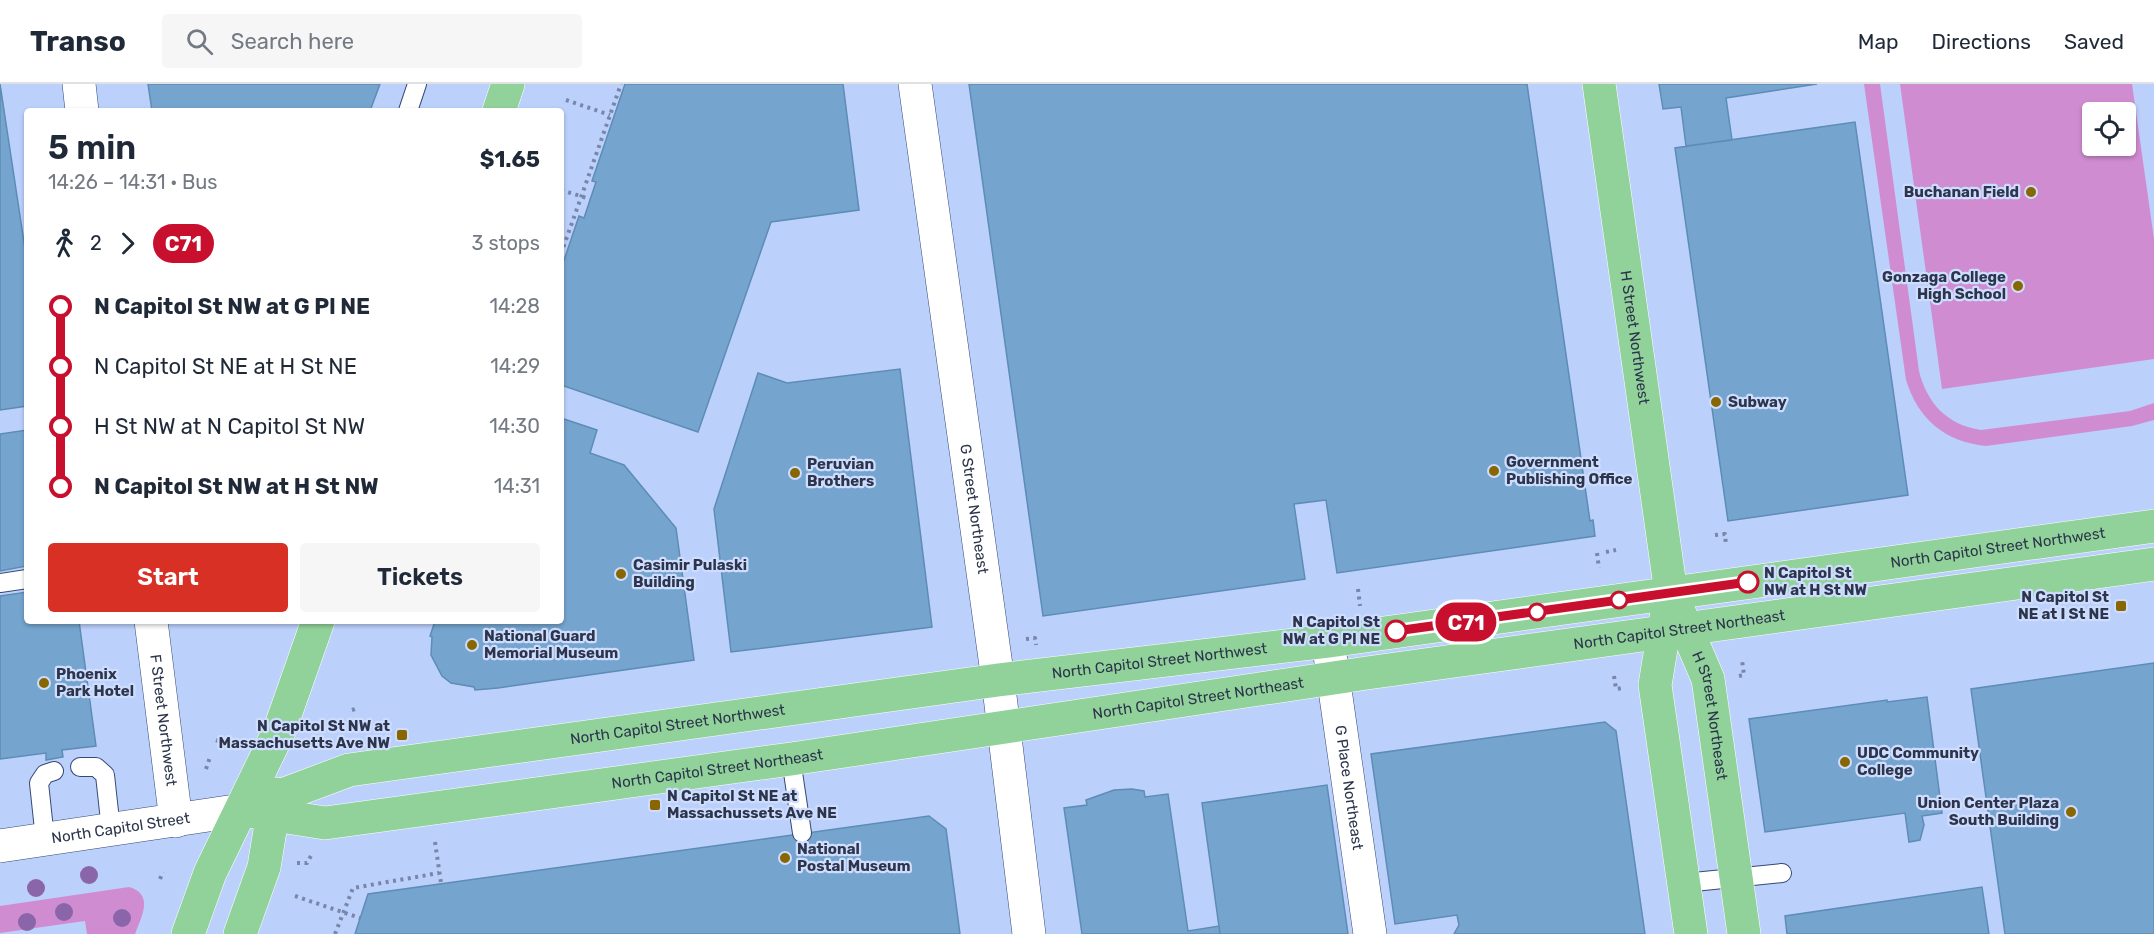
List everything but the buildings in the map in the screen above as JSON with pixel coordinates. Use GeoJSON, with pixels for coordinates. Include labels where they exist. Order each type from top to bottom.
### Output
{"type":"FeatureCollection","features":[{"type":"Feature","properties":{"kind":"main road"},"geometry":{"type":"LineString","coordinates":[[500,108],[508,84]]}},
{"type":"Feature","properties":{"kind":"main road","name":"H Street Northwest"},"geometry":{"type":"LineString","coordinates":[[1599,84],[1671,593]]}},
{"type":"Feature","properties":{"kind":"main road","name":"North Capitol Street Northwest"},"geometry":{"type":"LineString","coordinates":[[263,807],[349,770],[998,680],[1328,641],[2154,526]]}},
{"type":"Feature","properties":{"kind":"main road"},"geometry":{"type":"LineString","coordinates":[[1945,555],[1950,593]]}},
{"type":"Feature","properties":{"kind":"main road","name":"North Capitol Street Northeast"},"geometry":{"type":"LineString","coordinates":[[263,807],[325,823],[791,759],[1334,678],[2154,564]]}},
{"type":"Feature","properties":{"kind":"main road"},"geometry":{"type":"LineString","coordinates":[[1671,593],[1676,632],[1656,685],[1691,934]]}},
{"type":"Feature","properties":{"kind":"main road"},"geometry":{"type":"LineString","coordinates":[[240,934],[264,867],[263,807],[280,729],[317,624]]}},
{"type":"Feature","properties":{"kind":"main road","name":"H Street Northeast"},"geometry":{"type":"LineString","coordinates":[[1676,632],[1708,679],[1744,934]]}},
{"type":"Feature","properties":{"kind":"main road"},"geometry":{"type":"LineString","coordinates":[[784,710],[791,759]]}},
{"type":"Feature","properties":{"kind":"main road"},"geometry":{"type":"LineString","coordinates":[[188,934],[210,873],[263,807]]}},
{"type":"Feature","properties":{"kind":"street"},"geometry":{"type":"LineString","coordinates":[[79,84],[82,108]]}},
{"type":"Feature","properties":{"kind":"street","name":"G Street Northeast"},"geometry":{"type":"LineString","coordinates":[[915,84],[998,680],[1002,728],[1029,934]]}},
{"type":"Feature","properties":{"kind":"street","name":"F Street Northwest"},"geometry":{"type":"LineString","coordinates":[[151,624],[176,820]]}},
{"type":"Feature","properties":{"kind":"street","name":"G Place Northeast"},"geometry":{"type":"LineString","coordinates":[[1328,641],[1370,934]]}},
{"type":"Feature","properties":{"kind":"street","name":"North Capitol Street"},"geometry":{"type":"LineString","coordinates":[[0,846],[263,807]]}},
{"type":"Feature","properties":{"kind":"lane"},"geometry":{"type":"LineString","coordinates":[[409,108],[417,84]]}},
{"type":"Feature","properties":{"kind":"lane"},"geometry":{"type":"LineString","coordinates":[[0,583],[24,579]]}},
{"type":"Feature","properties":{"kind":"lane"},"geometry":{"type":"LineString","coordinates":[[791,759],[802,833]]}},
{"type":"Feature","properties":{"kind":"lane"},"geometry":{"type":"LineString","coordinates":[[80,767],[96,767],[105,775],[111,830]]}},
{"type":"Feature","properties":{"kind":"lane"},"geometry":{"type":"LineString","coordinates":[[45,839],[39,783],[45,774],[54,771]]}},
{"type":"Feature","properties":{"kind":"lane"},"geometry":{"type":"LineString","coordinates":[[1684,883],[1782,873]]}},
{"type":"Feature","properties":{"kind":"path"},"geometry":{"type":"LineString","coordinates":[[564,245],[621,84]]}},
{"type":"Feature","properties":{"kind":"path"},"geometry":{"type":"LineString","coordinates":[[566,100],[610,115]]}},
{"type":"Feature","properties":{"kind":"path"},"geometry":{"type":"LineString","coordinates":[[564,191],[590,199]]}},
{"type":"Feature","properties":{"kind":"path"},"geometry":{"type":"LineString","coordinates":[[1715,536],[1725,534],[1726,545]]}},
{"type":"Feature","properties":{"kind":"path"},"geometry":{"type":"LineString","coordinates":[[1606,552],[1616,550]]}},
{"type":"Feature","properties":{"kind":"path"},"geometry":{"type":"LineString","coordinates":[[1597,553],[1599,568]]}},
{"type":"Feature","properties":{"kind":"path"},"geometry":{"type":"LineString","coordinates":[[1358,589],[1360,608]]}},
{"type":"Feature","properties":{"kind":"path"},"geometry":{"type":"LineString","coordinates":[[1614,675],[1616,688],[1626,687]]}},
{"type":"Feature","properties":{"kind":"path"},"geometry":{"type":"LineString","coordinates":[[351,710],[358,708]]}},
{"type":"Feature","properties":{"kind":"path"},"geometry":{"type":"LineString","coordinates":[[367,729],[370,722]]}},
{"type":"Feature","properties":{"kind":"path"},"geometry":{"type":"LineString","coordinates":[[216,740],[226,744]]}},
{"type":"Feature","properties":{"kind":"path"},"geometry":{"type":"LineString","coordinates":[[206,769],[210,757]]}},
{"type":"Feature","properties":{"kind":"path"},"geometry":{"type":"LineString","coordinates":[[435,842],[441,884]]}},
{"type":"Feature","properties":{"kind":"path"},"geometry":{"type":"LineString","coordinates":[[294,864],[307,862],[313,852]]}},
{"type":"Feature","properties":{"kind":"path"},"geometry":{"type":"LineString","coordinates":[[163,872],[160,879],[164,878]]}},
{"type":"Feature","properties":{"kind":"path"},"geometry":{"type":"LineString","coordinates":[[335,934],[353,888],[439,873]]}},
{"type":"Feature","properties":{"kind":"path"},"geometry":{"type":"LineString","coordinates":[[295,896],[360,918]]}},
{"type":"Feature","properties":{"kind":"shaded area"},"geometry":{"type":"Polygon","coordinates":[[[1864,84],[1880,84],[1919,371],[1927,393],[1940,411],[1958,423],[1981,430],[2130,411],[2154,403],[2154,420],[2132,426],[1986,446],[1971,444],[1946,434],[1926,417],[1911,394],[1906,380],[1864,84]]]}},
{"type":"Feature","properties":{"kind":"shaded area","name":"Buchanan Field"},"geometry":{"type":"Polygon","coordinates":[[[1900,84],[2132,84],[2135,102],[2082,102],[2082,156],[2136,156],[2136,112],[2154,239],[2154,359],[1942,389],[1900,84]]]}},
{"type":"Feature","properties":{"kind":"shaded area"},"geometry":{"type":"Polygon","coordinates":[[[129,887],[137,890],[144,900],[143,913],[135,934],[87,934],[85,921],[0,933],[0,906],[129,887]]]}},
{"type":"Feature","properties":{"kind":"bus line","name":"C71"},"geometry":{"type":"LineString","coordinates":[[1396,631],[1748,582]]}},
{"type":"Feature","properties":{"kind":"place","name":"Buchanan Field"},"geometry":{"type":"Point","coordinates":[2031,192]}},
{"type":"Feature","properties":{"kind":"place","name":"Gonzaga College High School"},"geometry":{"type":"Point","coordinates":[2018,286]}},
{"type":"Feature","properties":{"kind":"place","name":"Subway"},"geometry":{"type":"Point","coordinates":[1716,402]}},
{"type":"Feature","properties":{"kind":"place","name":"Government Publishing Office"},"geometry":{"type":"Point","coordinates":[1494,471]}},
{"type":"Feature","properties":{"kind":"place","name":"Peruvian Brothers"},"geometry":{"type":"Point","coordinates":[795,473]}},
{"type":"Feature","properties":{"kind":"place","name":"Casimir Pulaski Building"},"geometry":{"type":"Point","coordinates":[621,574]}},
{"type":"Feature","properties":{"kind":"place","name":"N Capitol St NW at H St NW"},"geometry":{"type":"Point","coordinates":[1748,582]}},
{"type":"Feature","properties":{"kind":"place","name":"N Capitol St NE at I St NE"},"geometry":{"type":"Point","coordinates":[2121,606]}},
{"type":"Feature","properties":{"kind":"place","name":"N Capitol St NW at G Pl NE"},"geometry":{"type":"Point","coordinates":[1396,631]}},
{"type":"Feature","properties":{"kind":"place","name":"National Guard Memorial Museum"},"geometry":{"type":"Point","coordinates":[472,645]}},
{"type":"Feature","properties":{"kind":"place","name":"Phoenix Park Hotel"},"geometry":{"type":"Point","coordinates":[44,683]}},
{"type":"Feature","properties":{"kind":"place","name":"N Capitol St NW at Massachusetts Ave NW"},"geometry":{"type":"Point","coordinates":[402,735]}},
{"type":"Feature","properties":{"kind":"place","name":"UDC Community College"},"geometry":{"type":"Point","coordinates":[1845,762]}},
{"type":"Feature","properties":{"kind":"place","name":"N Capitol St NE at Massachussets Ave NE"},"geometry":{"type":"Point","coordinates":[655,805]}},
{"type":"Feature","properties":{"kind":"place","name":"Union Center Plaza South Building"},"geometry":{"type":"Point","coordinates":[2071,812]}},
{"type":"Feature","properties":{"kind":"place","name":"National Postal Museum"},"geometry":{"type":"Point","coordinates":[785,858]}}]}
